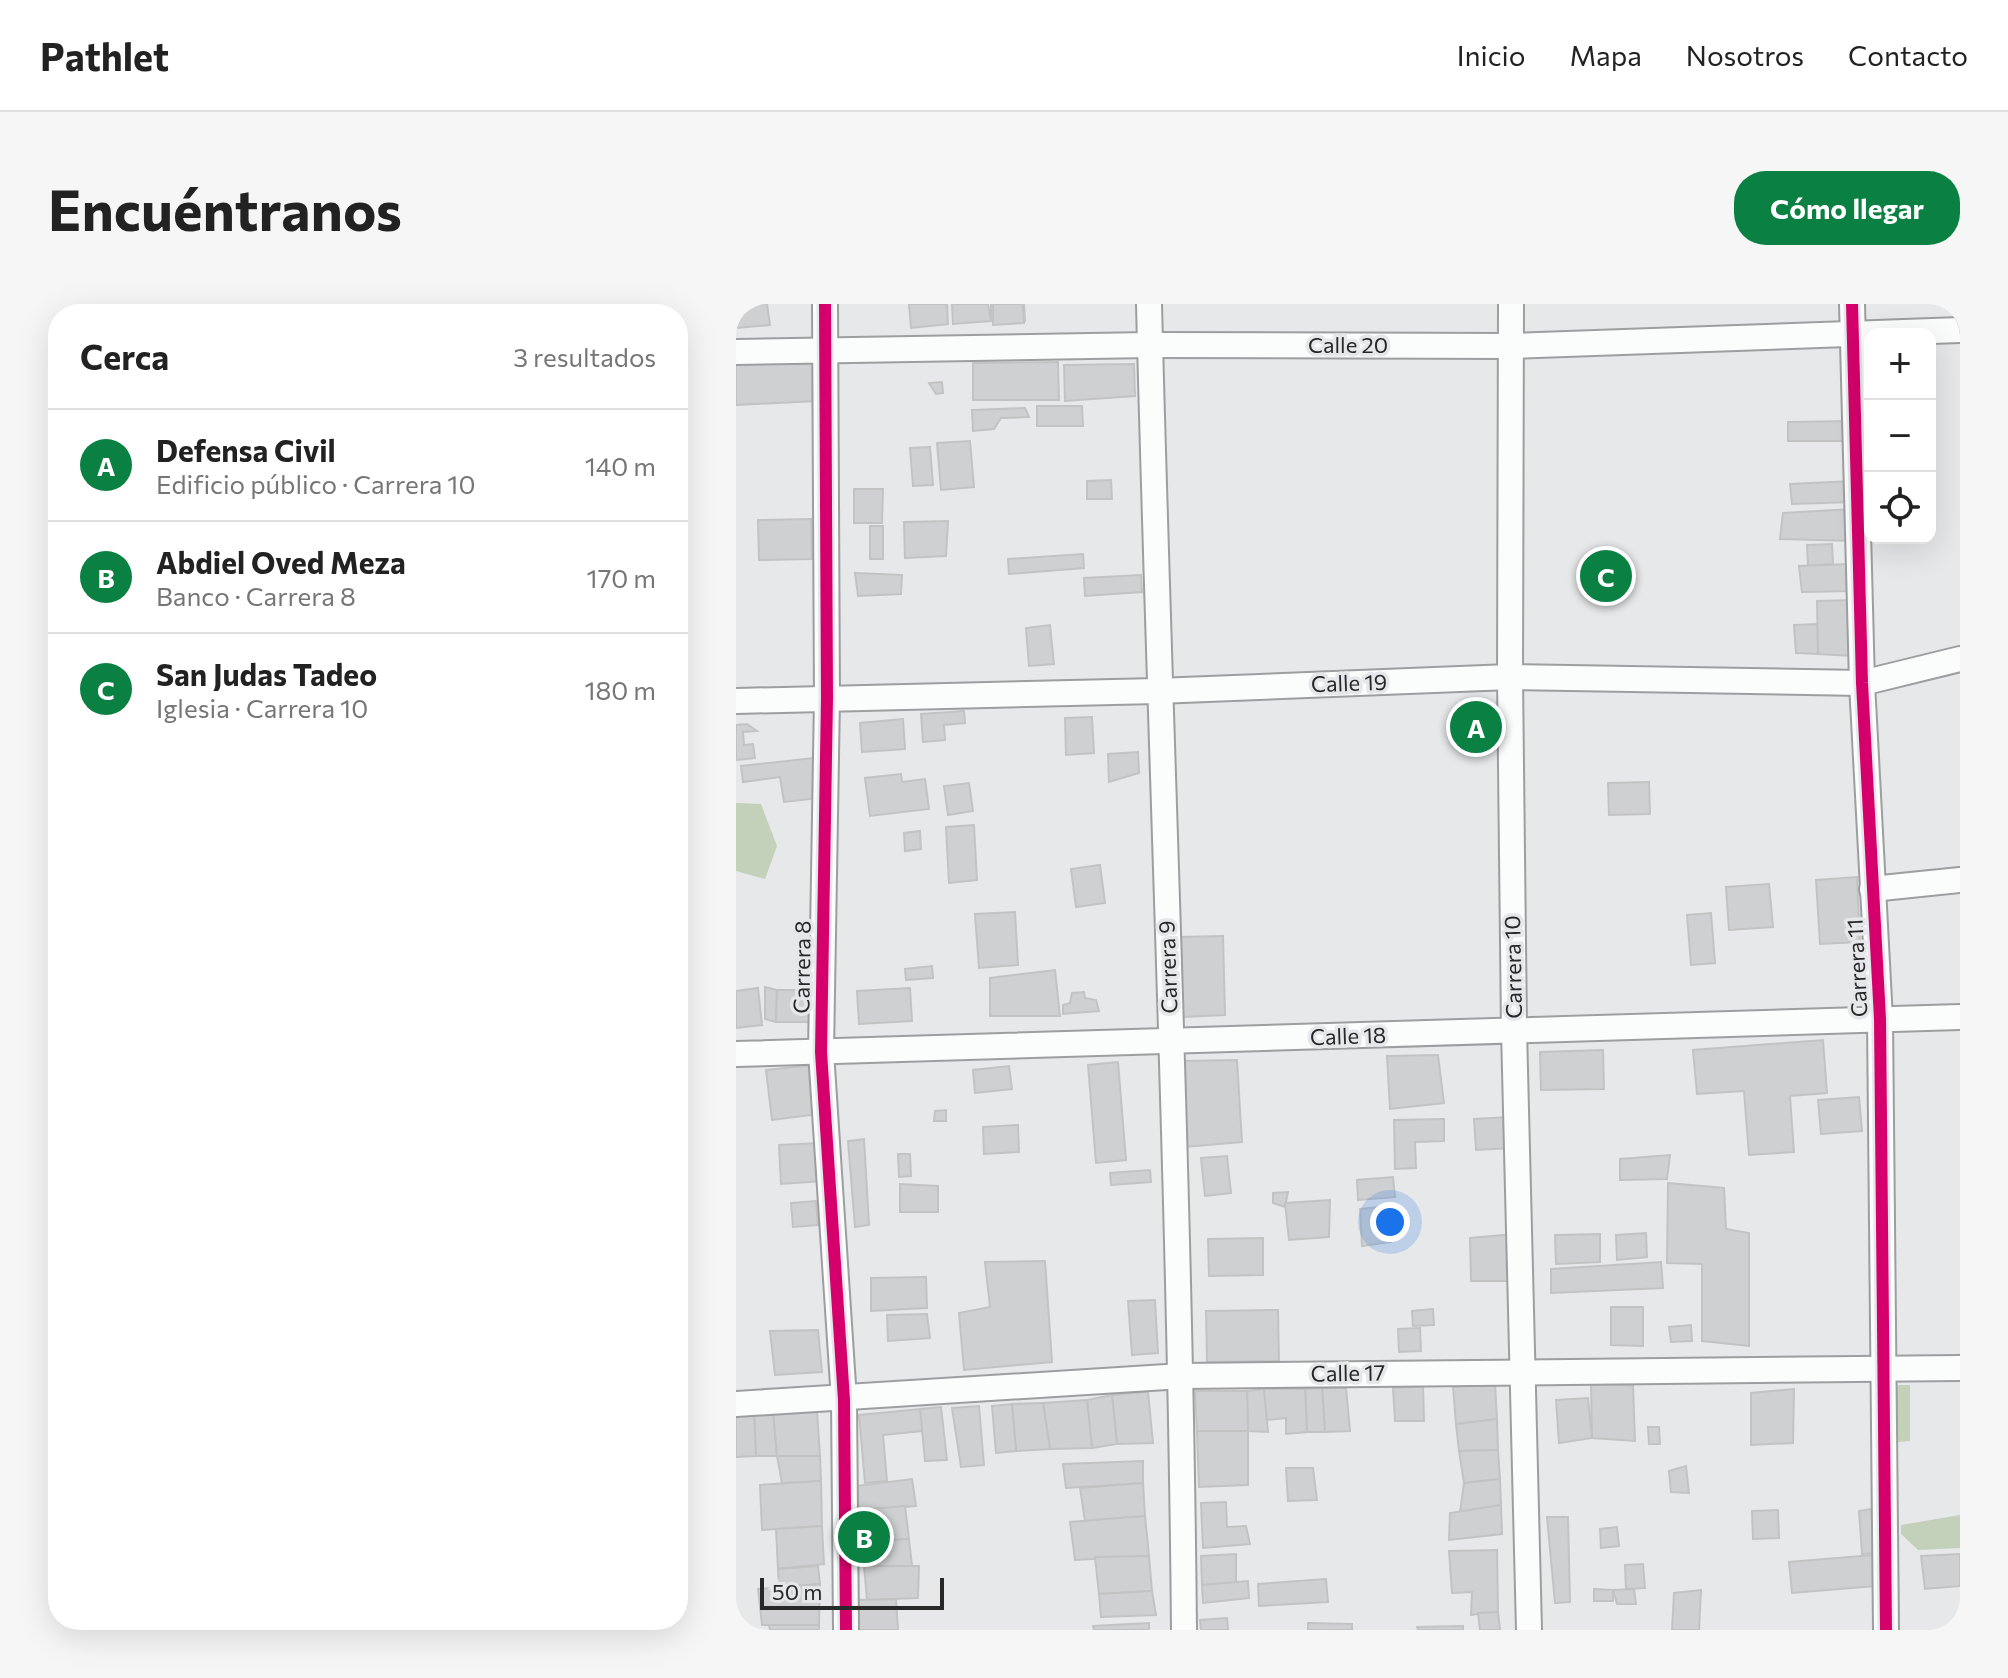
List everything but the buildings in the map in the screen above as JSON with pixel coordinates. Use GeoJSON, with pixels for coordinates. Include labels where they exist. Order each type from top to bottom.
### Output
{"type":"FeatureCollection","features":[{"type":"Feature","properties":{"kind":"street","name":"Carrera 8"},"geometry":{"type":"LineString","coordinates":[[825,304],[827,698],[821,1052],[844,1400],[846,1630]]}},
{"type":"Feature","properties":{"kind":"street","name":"Carrera 9"},"geometry":{"type":"LineString","coordinates":[[1149,304],[1157,691],[1182,1376],[1184,1630]]}},
{"type":"Feature","properties":{"kind":"street","name":"Carrera 10"},"geometry":{"type":"LineString","coordinates":[[1511,304],[1510,677],[1514,1030],[1529,1630]]}},
{"type":"Feature","properties":{"kind":"street","name":"Carrera 11"},"geometry":{"type":"LineString","coordinates":[[1852,304],[1862,683],[1880,1019],[1886,1630]]}},
{"type":"Feature","properties":{"kind":"street","name":"Calle 20"},"geometry":{"type":"LineString","coordinates":[[736,352],[1150,345],[1510,346],[1960,330]]}},
{"type":"Feature","properties":{"kind":"street","name":"Calle 19"},"geometry":{"type":"LineString","coordinates":[[736,701],[1157,691],[1510,677],[1862,683],[1960,659]]}},
{"type":"Feature","properties":{"kind":"street"},"geometry":{"type":"LineString","coordinates":[[1872,889],[1960,880]]}},
{"type":"Feature","properties":{"kind":"street","name":"Calle 18"},"geometry":{"type":"LineString","coordinates":[[736,1054],[1960,1017]]}},
{"type":"Feature","properties":{"kind":"street","name":"Calle 17"},"geometry":{"type":"LineString","coordinates":[[736,1404],[844,1400],[1182,1376],[1524,1370],[1960,1368]]}},
{"type":"Feature","properties":{"kind":"green space"},"geometry":{"type":"Polygon","coordinates":[[[736,803],[761,804],[777,846],[765,879],[736,871],[736,803]]]}},
{"type":"Feature","properties":{"kind":"green space"},"geometry":{"type":"Polygon","coordinates":[[[1896,1385],[1910,1385],[1910,1441],[1897,1442],[1896,1385]]]}},
{"type":"Feature","properties":{"kind":"green space"},"geometry":{"type":"Polygon","coordinates":[[[1960,1515],[1960,1548],[1918,1550],[1901,1534],[1901,1525],[1960,1515]]]}},
{"type":"Feature","properties":{"kind":"cycle path"},"geometry":{"type":"LineString","coordinates":[[825,304],[827,698],[821,1052],[844,1400],[846,1630]]}},
{"type":"Feature","properties":{"kind":"cycle path"},"geometry":{"type":"LineString","coordinates":[[1852,304],[1862,683],[1880,1019],[1886,1630]]}},
{"type":"Feature","properties":{"kind":"place","name":"San Judas Tadeo"},"geometry":{"type":"Point","coordinates":[1606,576]}},
{"type":"Feature","properties":{"kind":"place","name":"Defensa Civil"},"geometry":{"type":"Point","coordinates":[1476,727]}},
{"type":"Feature","properties":{"kind":"place","name":"Abdiel Oved Meza"},"geometry":{"type":"Point","coordinates":[864,1537]}}]}
